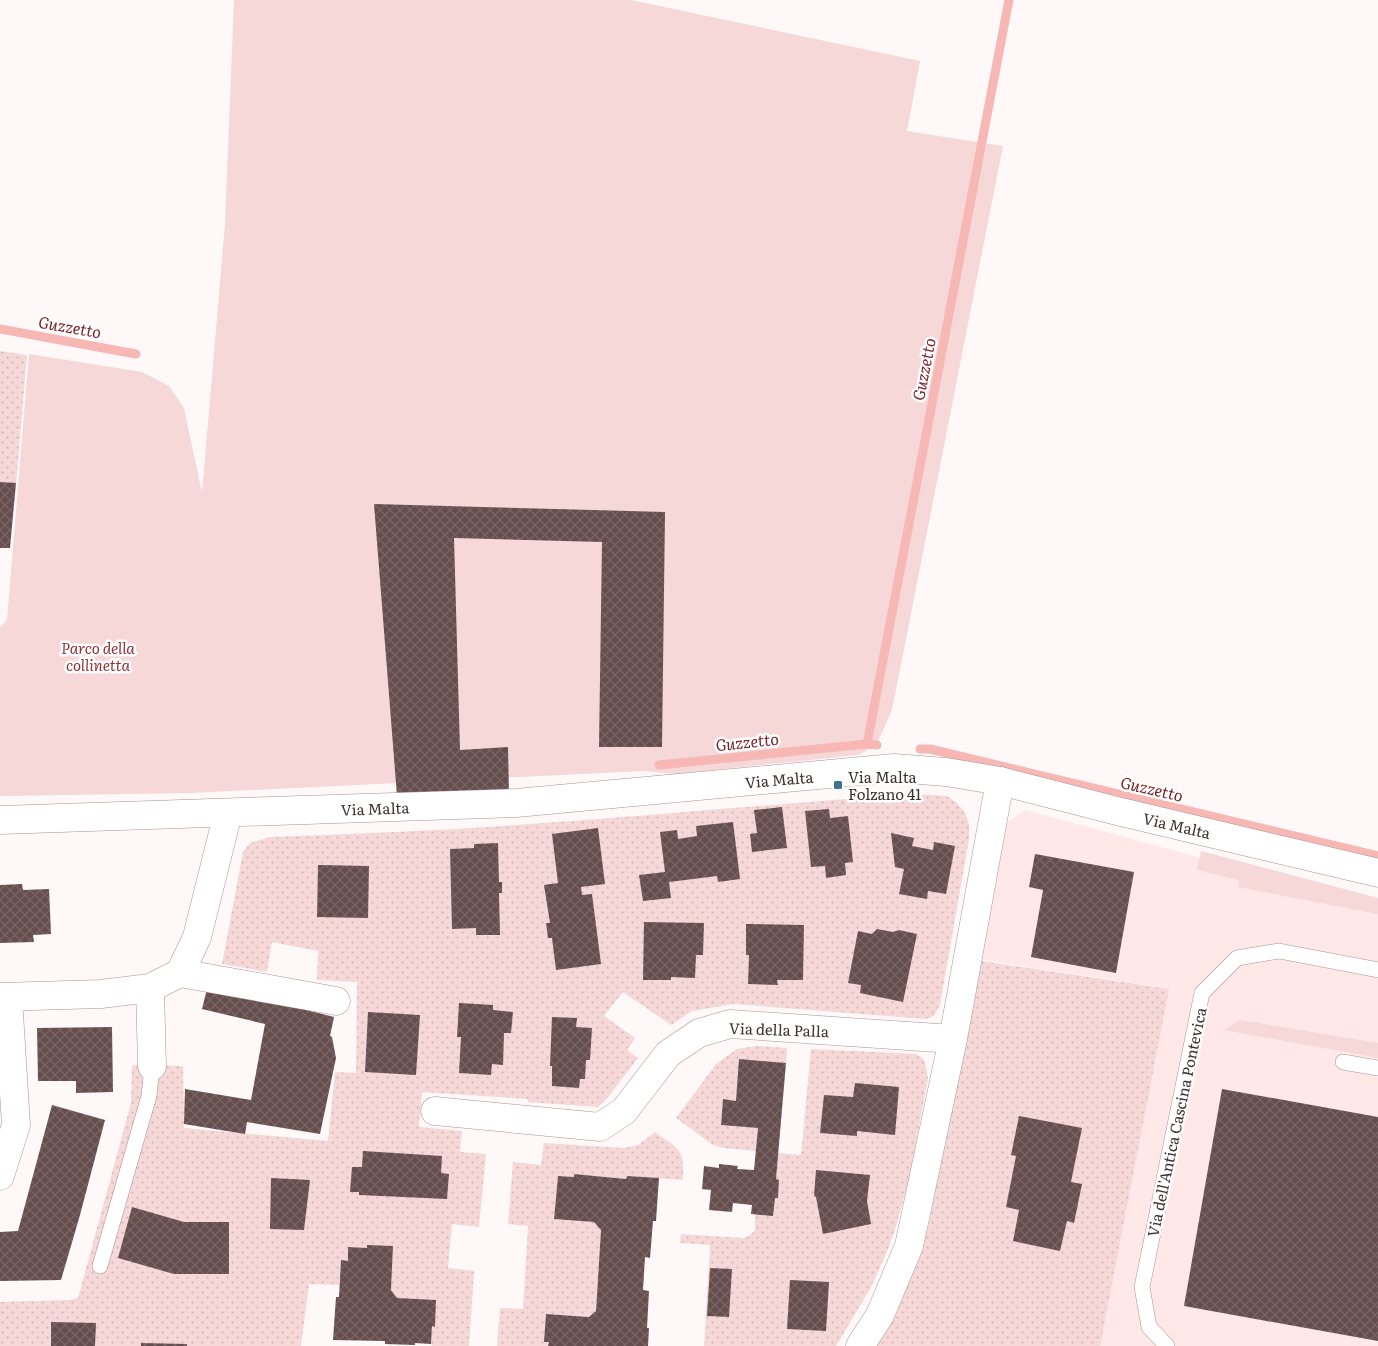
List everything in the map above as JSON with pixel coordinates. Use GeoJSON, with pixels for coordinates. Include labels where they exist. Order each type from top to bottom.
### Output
{"type":"FeatureCollection","features":[{"type":"Feature","properties":{"kind":"street","name":"Via Malta"},"geometry":{"type":"LineString","coordinates":[[0,820],[516,803],[894,768],[946,772],[1000,782],[1126,814],[1378,873]]}},
{"type":"Feature","properties":{"kind":"street"},"geometry":{"type":"LineString","coordinates":[[860,1346],[880,1316],[908,1246],[953,1039],[1000,782]]}},
{"type":"Feature","properties":{"kind":"street"},"geometry":{"type":"LineString","coordinates":[[0,1176],[16,1126],[4,997],[101,994],[150,988],[180,972],[197,936],[228,813]]}},
{"type":"Feature","properties":{"kind":"street"},"geometry":{"type":"LineString","coordinates":[[180,972],[336,1002]]}},
{"type":"Feature","properties":{"kind":"street"},"geometry":{"type":"LineString","coordinates":[[150,988],[152,1066]]}},
{"type":"Feature","properties":{"kind":"street","name":"Via della Palla"},"geometry":{"type":"LineString","coordinates":[[435,1111],[600,1127],[624,1111],[668,1054],[699,1033],[730,1024],[953,1039]]}},
{"type":"Feature","properties":{"kind":"lane","name":"Via dell'Antica Cascina Pontevica"},"geometry":{"type":"LineString","coordinates":[[1167,1346],[1149,1328],[1142,1287],[1202,993],[1237,958],[1279,951],[1378,970]]}},
{"type":"Feature","properties":{"kind":"lane"},"geometry":{"type":"LineString","coordinates":[[1343,1062],[1378,1068]]}},
{"type":"Feature","properties":{"kind":"lane"},"geometry":{"type":"LineString","coordinates":[[100,1266],[149,1096],[152,1066]]}},
{"type":"Feature","properties":{"kind":"shaded area"},"geometry":{"type":"Polygon","coordinates":[[[1025,810],[1378,906],[1378,1346],[1098,1346],[1167,988],[978,959],[1004,824],[1025,810]]]}},
{"type":"Feature","properties":{"kind":"green space","name":"Parco della collinetta"},"geometry":{"type":"Polygon","coordinates":[[[234,0],[631,0],[920,61],[907,131],[1003,146],[892,710],[876,746],[858,755],[675,774],[644,771],[191,793],[0,796],[0,627],[7,620],[29,354],[142,372],[169,386],[184,408],[202,493],[225,224],[234,0]]]}},
{"type":"Feature","properties":{"kind":"green space"},"geometry":{"type":"Polygon","coordinates":[[[0,351],[27,355],[16,484],[0,482],[0,351]]]}},
{"type":"Feature","properties":{"kind":"green space"},"geometry":{"type":"Polygon","coordinates":[[[917,794],[947,796],[957,803],[965,813],[969,824],[969,839],[940,1005],[934,1016],[926,1019],[734,1004],[692,1011],[671,1025],[623,992],[604,1016],[635,1038],[627,1050],[638,1058],[609,1096],[598,1107],[528,1102],[528,1099],[422,1092],[419,1127],[462,1131],[460,1152],[486,1154],[479,1227],[452,1224],[448,1268],[474,1271],[469,1346],[432,1346],[432,1326],[435,1326],[436,1301],[397,1298],[391,1290],[393,1247],[367,1245],[367,1248],[348,1247],[348,1261],[341,1261],[339,1285],[309,1284],[301,1346],[0,1346],[0,1302],[70,1300],[78,1298],[131,1103],[132,1065],[183,1066],[184,1128],[328,1141],[335,1072],[356,1073],[357,982],[317,980],[318,951],[272,942],[267,972],[222,964],[243,852],[250,843],[270,837],[486,827],[917,794]]]}},
{"type":"Feature","properties":{"kind":"green space"},"geometry":{"type":"Polygon","coordinates":[[[1201,851],[1378,898],[1378,914],[1238,887],[1239,880],[1197,870],[1201,851]]]}},
{"type":"Feature","properties":{"kind":"green space"},"geometry":{"type":"Polygon","coordinates":[[[982,961],[1169,989],[1100,1346],[875,1346],[896,1311],[928,1228],[982,961]]]}},
{"type":"Feature","properties":{"kind":"green space"},"geometry":{"type":"Polygon","coordinates":[[[1240,1020],[1378,1043],[1378,1058],[1224,1030],[1240,1020]]]}},
{"type":"Feature","properties":{"kind":"green space"},"geometry":{"type":"Polygon","coordinates":[[[757,1046],[787,1048],[786,1063],[736,1101],[723,1099],[721,1125],[758,1128],[756,1151],[713,1145],[676,1118],[716,1064],[737,1049],[757,1046]]]}},
{"type":"Feature","properties":{"kind":"green space"},"geometry":{"type":"Polygon","coordinates":[[[811,1049],[916,1054],[925,1062],[928,1078],[909,1180],[894,1233],[870,1289],[836,1346],[704,1346],[710,1245],[680,1243],[681,1234],[744,1238],[755,1230],[755,1214],[773,1215],[775,1198],[778,1198],[779,1180],[776,1179],[778,1153],[801,1155],[811,1049]]]}},
{"type":"Feature","properties":{"kind":"green space"},"geometry":{"type":"Polygon","coordinates":[[[655,1132],[679,1150],[683,1161],[683,1180],[627,1176],[626,1179],[575,1174],[574,1177],[558,1176],[554,1219],[594,1222],[601,1230],[596,1311],[589,1317],[546,1314],[545,1342],[549,1342],[548,1346],[497,1346],[500,1308],[523,1309],[528,1226],[508,1224],[513,1162],[541,1165],[544,1143],[624,1148],[638,1145],[655,1132]]]}},
{"type":"Feature","properties":{"kind":"building"},"geometry":{"type":"Polygon","coordinates":[[[0,482],[16,483],[10,548],[0,548],[0,482]]]}},
{"type":"Feature","properties":{"kind":"building"},"geometry":{"type":"Polygon","coordinates":[[[374,504],[665,512],[662,747],[599,747],[602,542],[454,538],[460,750],[508,747],[509,793],[397,796],[374,504]]]}},
{"type":"Feature","properties":{"kind":"building"},"geometry":{"type":"Polygon","coordinates":[[[782,807],[787,848],[752,852],[750,834],[757,833],[754,810],[782,807]]]}},
{"type":"Feature","properties":{"kind":"building"},"geometry":{"type":"Polygon","coordinates":[[[829,809],[830,818],[848,816],[853,862],[845,863],[846,875],[826,878],[825,866],[811,867],[805,811],[829,809]]]}},
{"type":"Feature","properties":{"kind":"building"},"geometry":{"type":"Polygon","coordinates":[[[733,822],[740,879],[718,882],[717,876],[669,882],[671,898],[643,901],[639,875],[665,872],[660,832],[677,830],[678,839],[697,836],[696,826],[733,822]]]}},
{"type":"Feature","properties":{"kind":"building"},"geometry":{"type":"Polygon","coordinates":[[[598,828],[605,884],[581,887],[582,895],[592,894],[601,964],[556,970],[552,938],[548,938],[546,923],[550,923],[544,885],[558,883],[552,834],[598,828]]]}},
{"type":"Feature","properties":{"kind":"building"},"geometry":{"type":"Polygon","coordinates":[[[891,833],[914,838],[912,846],[933,850],[934,842],[955,846],[946,894],[928,891],[927,899],[899,894],[904,869],[895,867],[891,833]]]}},
{"type":"Feature","properties":{"kind":"building"},"geometry":{"type":"Polygon","coordinates":[[[498,843],[499,882],[502,882],[502,893],[499,893],[500,935],[476,935],[476,928],[452,929],[450,849],[474,848],[474,844],[498,843]]]}},
{"type":"Feature","properties":{"kind":"building"},"geometry":{"type":"Polygon","coordinates":[[[1035,854],[1134,872],[1116,973],[1031,957],[1043,890],[1029,887],[1035,854]]]}},
{"type":"Feature","properties":{"kind":"building"},"geometry":{"type":"Polygon","coordinates":[[[318,865],[369,866],[368,918],[317,917],[318,865]]]}},
{"type":"Feature","properties":{"kind":"building"},"geometry":{"type":"Polygon","coordinates":[[[22,884],[23,890],[49,889],[51,934],[33,935],[34,942],[0,943],[0,885],[22,884]]]}},
{"type":"Feature","properties":{"kind":"building"},"geometry":{"type":"Polygon","coordinates":[[[644,922],[704,923],[703,955],[696,955],[695,978],[671,977],[671,980],[643,980],[644,922]]]}},
{"type":"Feature","properties":{"kind":"building"},"geometry":{"type":"Polygon","coordinates":[[[746,924],[804,925],[803,980],[777,980],[778,985],[748,984],[749,955],[746,955],[746,924]]]}},
{"type":"Feature","properties":{"kind":"building"},"geometry":{"type":"Polygon","coordinates":[[[877,929],[893,932],[899,930],[917,934],[903,1002],[860,993],[861,985],[848,983],[858,931],[872,934],[877,929]]]}},
{"type":"Feature","properties":{"kind":"building"},"geometry":{"type":"Polygon","coordinates":[[[208,985],[334,1017],[330,1036],[332,1037],[336,1058],[320,1134],[247,1122],[245,1134],[184,1124],[185,1089],[251,1100],[265,1024],[202,1009],[208,985]]]}},
{"type":"Feature","properties":{"kind":"building"},"geometry":{"type":"Polygon","coordinates":[[[459,1003],[493,1005],[493,1010],[513,1012],[511,1033],[504,1033],[503,1065],[492,1064],[491,1075],[459,1073],[461,1037],[457,1037],[459,1003]]]}},
{"type":"Feature","properties":{"kind":"building"},"geometry":{"type":"Polygon","coordinates":[[[368,1012],[420,1015],[416,1075],[365,1072],[368,1012]]]}},
{"type":"Feature","properties":{"kind":"building"},"geometry":{"type":"Polygon","coordinates":[[[552,1017],[577,1018],[576,1027],[592,1028],[590,1060],[586,1060],[585,1079],[580,1079],[579,1088],[552,1086],[552,1066],[550,1066],[552,1017]]]}},
{"type":"Feature","properties":{"kind":"building"},"geometry":{"type":"Polygon","coordinates":[[[112,1027],[113,1092],[76,1093],[76,1081],[38,1081],[37,1028],[112,1027]]]}},
{"type":"Feature","properties":{"kind":"building"},"geometry":{"type":"Polygon","coordinates":[[[739,1059],[786,1063],[776,1179],[779,1180],[778,1198],[775,1198],[773,1216],[751,1214],[752,1205],[733,1203],[732,1212],[709,1210],[711,1190],[702,1189],[704,1166],[719,1168],[719,1164],[738,1166],[737,1169],[754,1170],[758,1128],[721,1125],[723,1099],[736,1101],[739,1059]]]}},
{"type":"Feature","properties":{"kind":"building"},"geometry":{"type":"Polygon","coordinates":[[[855,1083],[899,1087],[895,1135],[857,1131],[857,1136],[820,1133],[824,1095],[853,1097],[855,1083]]]}},
{"type":"Feature","properties":{"kind":"building"},"geometry":{"type":"Polygon","coordinates":[[[1222,1089],[1378,1117],[1378,1341],[1184,1306],[1222,1089]]]}},
{"type":"Feature","properties":{"kind":"building"},"geometry":{"type":"Polygon","coordinates":[[[52,1105],[105,1120],[61,1280],[0,1281],[0,1232],[18,1231],[52,1105]]]}},
{"type":"Feature","properties":{"kind":"building"},"geometry":{"type":"Polygon","coordinates":[[[1019,1116],[1082,1128],[1071,1182],[1082,1184],[1074,1223],[1067,1221],[1060,1251],[1013,1241],[1019,1210],[1006,1207],[1016,1156],[1011,1155],[1019,1116]]]}},
{"type":"Feature","properties":{"kind":"building"},"geometry":{"type":"Polygon","coordinates":[[[363,1151],[442,1156],[441,1173],[449,1174],[447,1199],[359,1195],[359,1192],[350,1192],[352,1167],[362,1167],[363,1151]]]}},
{"type":"Feature","properties":{"kind":"building"},"geometry":{"type":"Polygon","coordinates":[[[816,1170],[870,1175],[867,1201],[871,1224],[823,1234],[816,1197],[814,1196],[816,1170]]]}},
{"type":"Feature","properties":{"kind":"building"},"geometry":{"type":"Polygon","coordinates":[[[574,1174],[626,1179],[627,1176],[659,1178],[656,1221],[653,1221],[650,1258],[645,1257],[643,1290],[649,1291],[648,1346],[548,1346],[549,1342],[544,1342],[546,1314],[589,1317],[596,1311],[601,1230],[594,1222],[554,1219],[558,1176],[574,1177],[574,1174]]]}},
{"type":"Feature","properties":{"kind":"building"},"geometry":{"type":"Polygon","coordinates":[[[271,1178],[310,1180],[304,1230],[270,1229],[271,1178]]]}},
{"type":"Feature","properties":{"kind":"building"},"geometry":{"type":"Polygon","coordinates":[[[132,1207],[184,1222],[229,1222],[229,1274],[174,1274],[118,1258],[132,1207]]]}},
{"type":"Feature","properties":{"kind":"building"},"geometry":{"type":"Polygon","coordinates":[[[367,1245],[393,1246],[391,1290],[397,1298],[436,1300],[435,1327],[432,1326],[431,1344],[385,1344],[385,1341],[333,1340],[336,1297],[339,1297],[341,1260],[348,1261],[348,1247],[367,1248],[367,1245]]]}},
{"type":"Feature","properties":{"kind":"building"},"geometry":{"type":"Polygon","coordinates":[[[710,1268],[732,1269],[729,1317],[707,1316],[710,1268]]]}},
{"type":"Feature","properties":{"kind":"building"},"geometry":{"type":"Polygon","coordinates":[[[790,1280],[829,1282],[826,1331],[787,1329],[790,1280]]]}},
{"type":"Feature","properties":{"kind":"building"},"geometry":{"type":"Polygon","coordinates":[[[51,1322],[96,1323],[95,1346],[51,1346],[51,1322]]]}},
{"type":"Feature","properties":{"kind":"building"},"geometry":{"type":"Polygon","coordinates":[[[141,1343],[187,1344],[187,1346],[141,1346],[141,1343]]]}},
{"type":"Feature","properties":{"kind":"waterway","name":"Guzzetto"},"geometry":{"type":"LineString","coordinates":[[867,744],[1009,0]]}},
{"type":"Feature","properties":{"kind":"waterway","name":"Guzzetto"},"geometry":{"type":"LineString","coordinates":[[0,329],[136,354]]}},
{"type":"Feature","properties":{"kind":"waterway","name":"Guzzetto"},"geometry":{"type":"LineString","coordinates":[[659,765],[867,744],[877,745]]}},
{"type":"Feature","properties":{"kind":"waterway","name":"Guzzetto"},"geometry":{"type":"LineString","coordinates":[[920,749],[930,749],[1378,856]]}},
{"type":"Feature","properties":{"kind":"place","name":"Via Malta Folzano 41"},"geometry":{"type":"Point","coordinates":[838,785]}}]}
